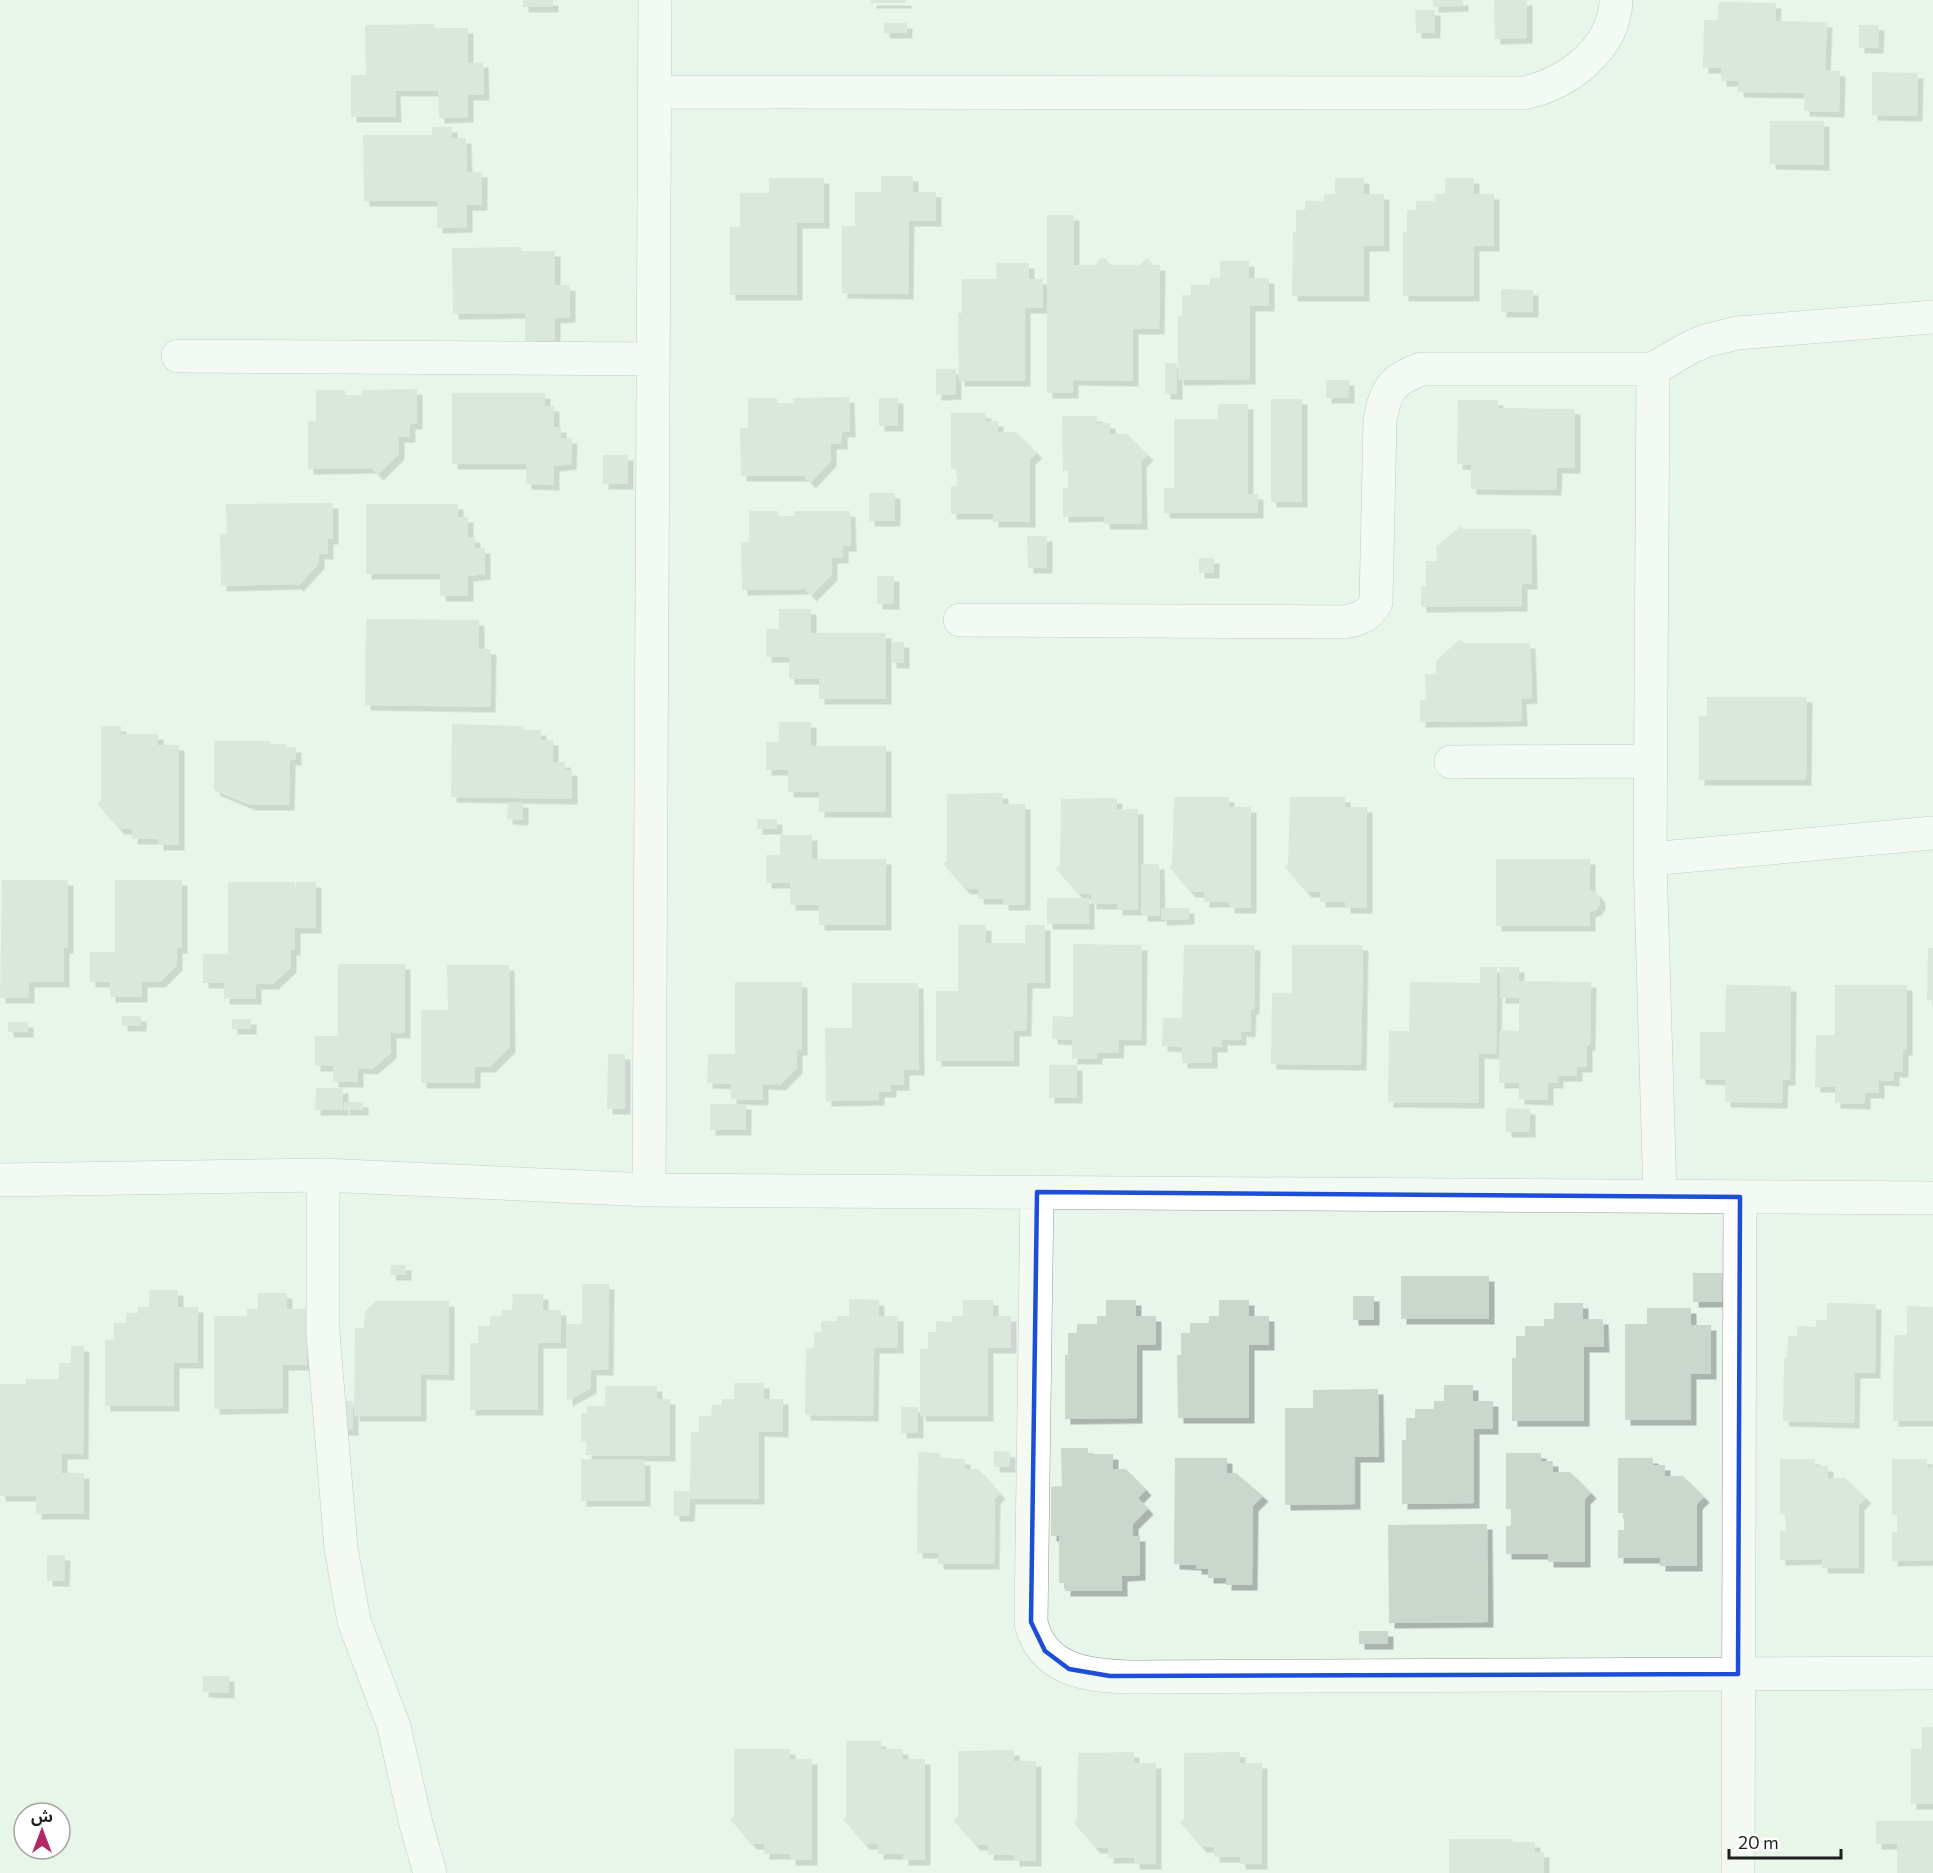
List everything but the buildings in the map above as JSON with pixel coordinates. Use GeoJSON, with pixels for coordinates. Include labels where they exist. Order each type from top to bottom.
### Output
{"type":"FeatureCollection","features":[{"type":"Feature","properties":{"kind":"street"},"geometry":{"type":"LineString","coordinates":[[649,1190],[656,0]]}},
{"type":"Feature","properties":{"kind":"street"},"geometry":{"type":"LineString","coordinates":[[655,92],[1523,93],[1540,90],[1554,83],[1568,75],[1592,55],[1603,42],[1614,22],[1616,0]]}},
{"type":"Feature","properties":{"kind":"street"},"geometry":{"type":"LineString","coordinates":[[960,620],[1320,622],[1356,620],[1370,614],[1376,602],[1380,421],[1389,389],[1403,376],[1422,369],[1653,369],[1697,344],[1737,333],[1933,316]]}},
{"type":"Feature","properties":{"kind":"street"},"geometry":{"type":"LineString","coordinates":[[178,356],[653,360]]}},
{"type":"Feature","properties":{"kind":"street"},"geometry":{"type":"LineString","coordinates":[[1653,369],[1649,761],[1660,1197]]}},
{"type":"Feature","properties":{"kind":"street"},"geometry":{"type":"LineString","coordinates":[[1451,762],[1649,761]]}},
{"type":"Feature","properties":{"kind":"street"},"geometry":{"type":"LineString","coordinates":[[1650,859],[1933,832]]}},
{"type":"Feature","properties":{"kind":"street"},"geometry":{"type":"LineString","coordinates":[[323,1175],[323,1333],[341,1548],[354,1621],[394,1727],[416,1824],[430,1873]]}},
{"type":"Feature","properties":{"kind":"street"},"geometry":{"type":"LineString","coordinates":[[0,1180],[323,1175],[649,1190],[1933,1198]]}},
{"type":"Feature","properties":{"kind":"street"},"geometry":{"type":"LineString","coordinates":[[1037,1192],[1031,1623],[1034,1637],[1045,1651],[1055,1661],[1069,1669],[1133,1677],[1933,1673]]}},
{"type":"Feature","properties":{"kind":"street"},"geometry":{"type":"LineString","coordinates":[[1738,1873],[1740,1197]]}},
{"type":"Feature","properties":{"kind":"highlighted area"},"geometry":{"type":"Polygon","coordinates":[[[1037,1192],[1740,1197],[1738,1674],[1110,1676],[1069,1669],[1045,1651],[1031,1622],[1037,1192]]]}}]}
